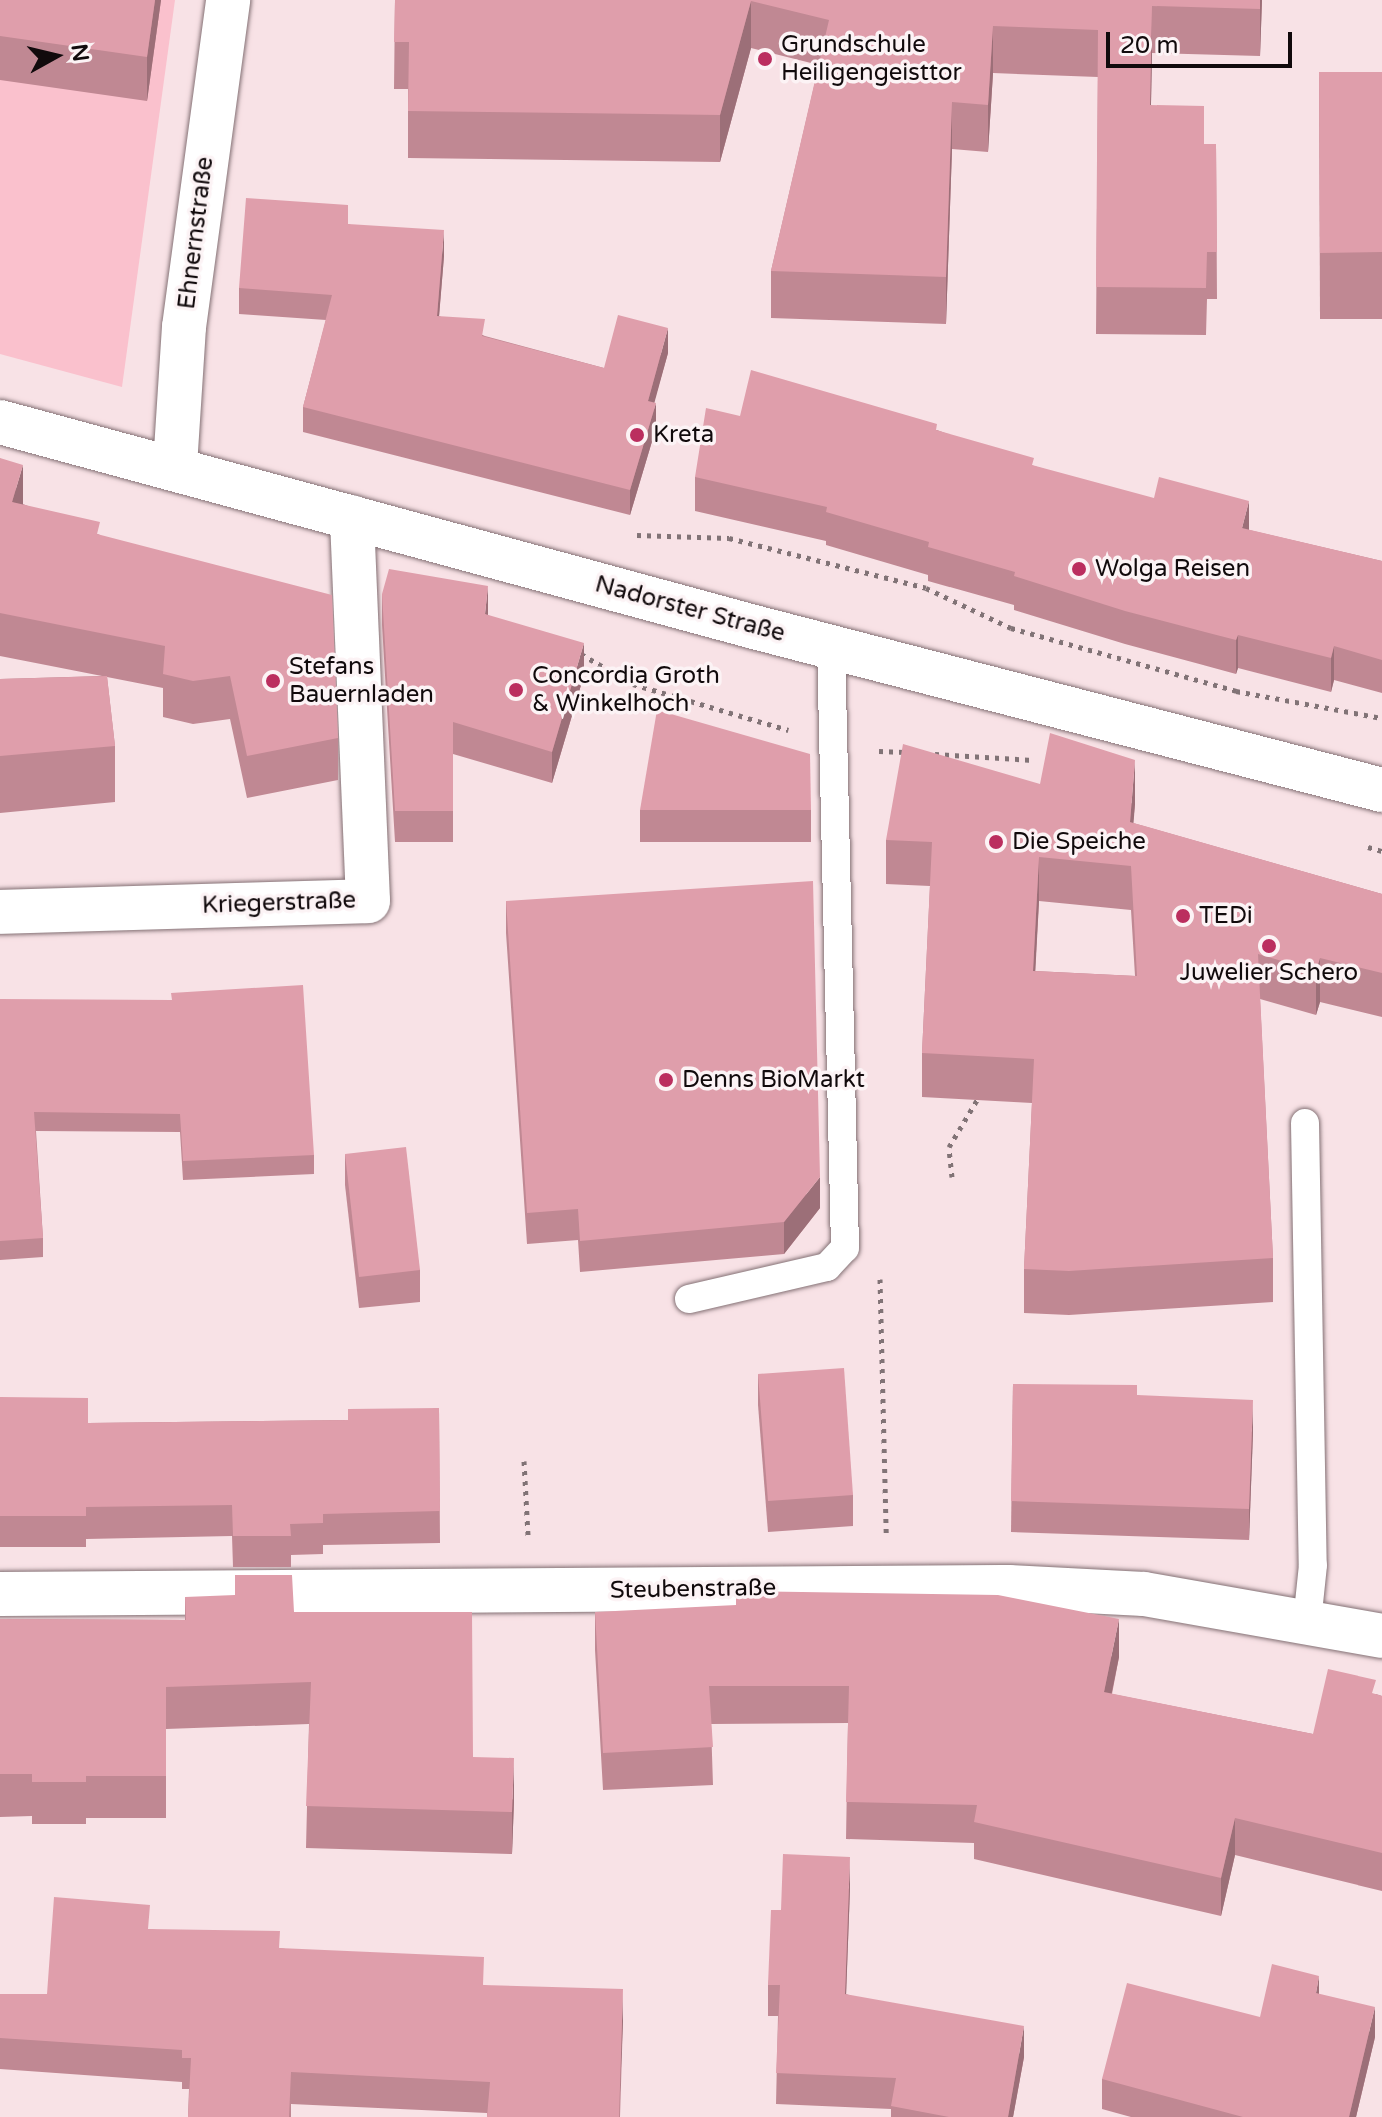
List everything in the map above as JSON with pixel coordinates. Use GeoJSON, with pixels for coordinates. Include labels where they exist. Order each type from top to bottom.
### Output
{"type":"FeatureCollection","features":[{"type":"Feature","properties":{"kind":"street","name":"Ehnernstraße"},"geometry":{"type":"LineString","coordinates":[[175,466],[184,327],[228,0]]}},
{"type":"Feature","properties":{"kind":"street","name":"Nadorster Straße"},"geometry":{"type":"LineString","coordinates":[[0,422],[175,466],[831,646],[1382,790]]}},
{"type":"Feature","properties":{"kind":"street","name":"Kriegerstraße"},"geometry":{"type":"LineString","coordinates":[[0,912],[368,901],[352,517]]}},
{"type":"Feature","properties":{"kind":"street","name":"Steubenstraße"},"geometry":{"type":"LineString","coordinates":[[0,1594],[1024,1588],[1144,1594],[1382,1636]]}},
{"type":"Feature","properties":{"kind":"lane"},"geometry":{"type":"LineString","coordinates":[[689,1299],[827,1267],[845,1248],[831,646]]}},
{"type":"Feature","properties":{"kind":"lane"},"geometry":{"type":"LineString","coordinates":[[1305,1123],[1313,1565],[1307,1622]]}},
{"type":"Feature","properties":{"kind":"path"},"geometry":{"type":"LineString","coordinates":[[624,531],[729,538],[926,588],[1011,628],[1206,682],[1382,718]]}},
{"type":"Feature","properties":{"kind":"path"},"geometry":{"type":"LineString","coordinates":[[952,1177],[949,1147],[977,1100]]}},
{"type":"Feature","properties":{"kind":"path"},"geometry":{"type":"LineString","coordinates":[[524,1461],[529,1534],[525,1590]]}},
{"type":"Feature","properties":{"kind":"shaded area"},"geometry":{"type":"Polygon","coordinates":[[[0,0],[175,0],[122,387],[0,354],[0,0]]]}},
{"type":"Feature","properties":{"kind":"building"},"geometry":{"type":"Polygon","coordinates":[[[0,0],[155,0],[147,57],[0,36],[0,0]]]}},
{"type":"Feature","properties":{"kind":"building"},"geometry":{"type":"Polygon","coordinates":[[[395,0],[1260,0],[1260,9],[1152,6],[1150,105],[1204,106],[1204,144],[1216,144],[1217,252],[1207,252],[1206,288],[1096,287],[1098,30],[993,26],[988,105],[952,102],[946,277],[771,271],[829,20],[751,1],[720,115],[408,111],[409,42],[394,42],[395,0]]]}},
{"type":"Feature","properties":{"kind":"building"},"geometry":{"type":"Polygon","coordinates":[[[1319,72],[1382,72],[1382,252],[1320,253],[1319,72]]]}},
{"type":"Feature","properties":{"kind":"building"},"geometry":{"type":"Polygon","coordinates":[[[246,198],[348,205],[348,224],[444,230],[437,316],[485,319],[482,336],[604,368],[618,315],[668,328],[648,401],[656,403],[630,490],[303,407],[332,295],[239,288],[246,198]]]}},
{"type":"Feature","properties":{"kind":"building"},"geometry":{"type":"Polygon","coordinates":[[[751,370],[937,424],[936,430],[1034,458],[1032,465],[1154,498],[1159,477],[1249,501],[1242,528],[1382,561],[1382,660],[1334,646],[1331,658],[1238,635],[1236,640],[1125,611],[1014,576],[1015,572],[928,547],[929,542],[826,512],[827,507],[695,477],[706,408],[740,416],[751,370]]]}},
{"type":"Feature","properties":{"kind":"building"},"geometry":{"type":"Polygon","coordinates":[[[0,458],[23,465],[12,502],[100,522],[97,534],[332,595],[338,738],[247,756],[230,676],[193,681],[163,674],[165,646],[0,613],[0,458]]]}},
{"type":"Feature","properties":{"kind":"building"},"geometry":{"type":"Polygon","coordinates":[[[389,569],[488,586],[485,614],[584,643],[552,752],[453,722],[453,811],[395,811],[382,594],[389,569]]]}},
{"type":"Feature","properties":{"kind":"building"},"geometry":{"type":"Polygon","coordinates":[[[107,676],[115,746],[0,756],[0,679],[107,676]]]}},
{"type":"Feature","properties":{"kind":"building"},"geometry":{"type":"Polygon","coordinates":[[[657,710],[810,754],[811,810],[640,810],[657,710]]]}},
{"type":"Feature","properties":{"kind":"building"},"geometry":{"type":"Polygon","coordinates":[[[1050,733],[1135,760],[1130,822],[1382,894],[1382,973],[1320,958],[1316,971],[1258,954],[1273,1258],[1069,1271],[1024,1269],[1034,1059],[922,1053],[932,842],[886,840],[903,744],[1040,784],[1050,733]],[[1039,857],[1033,971],[1137,976],[1131,866],[1039,857]]]}},
{"type":"Feature","properties":{"kind":"building","name":"Denns BioMarkt"},"geometry":{"type":"Polygon","coordinates":[[[813,881],[820,1177],[784,1222],[580,1241],[578,1209],[527,1213],[506,901],[813,881]]]}},
{"type":"Feature","properties":{"kind":"building"},"geometry":{"type":"Polygon","coordinates":[[[303,985],[314,1155],[183,1161],[180,1114],[34,1112],[43,1238],[0,1241],[0,999],[172,1000],[171,993],[303,985]]]}},
{"type":"Feature","properties":{"kind":"building"},"geometry":{"type":"Polygon","coordinates":[[[406,1147],[420,1270],[359,1277],[345,1154],[406,1147]]]}},
{"type":"Feature","properties":{"kind":"building"},"geometry":{"type":"Polygon","coordinates":[[[844,1368],[853,1495],[768,1501],[758,1374],[844,1368]]]}},
{"type":"Feature","properties":{"kind":"building"},"geometry":{"type":"Polygon","coordinates":[[[1013,1384],[1137,1385],[1137,1395],[1253,1400],[1249,1509],[1011,1501],[1013,1384]]]}},
{"type":"Feature","properties":{"kind":"building"},"geometry":{"type":"Polygon","coordinates":[[[0,1397],[88,1398],[88,1423],[348,1420],[348,1409],[439,1408],[440,1511],[323,1514],[323,1523],[290,1524],[291,1536],[233,1536],[232,1505],[86,1507],[86,1516],[0,1516],[0,1397]]]}},
{"type":"Feature","properties":{"kind":"building"},"geometry":{"type":"Polygon","coordinates":[[[235,1575],[292,1575],[294,1612],[472,1612],[473,1757],[514,1758],[512,1812],[306,1806],[311,1682],[166,1687],[166,1776],[86,1776],[86,1782],[32,1782],[32,1774],[0,1774],[0,1619],[186,1620],[185,1597],[235,1595],[235,1575]]]}},
{"type":"Feature","properties":{"kind":"building"},"geometry":{"type":"Polygon","coordinates":[[[736,1591],[998,1595],[1119,1619],[1104,1692],[1313,1734],[1328,1669],[1376,1680],[1372,1693],[1382,1696],[1382,1853],[1235,1818],[1221,1878],[974,1822],[977,1805],[846,1802],[849,1686],[709,1686],[713,1747],[603,1753],[595,1612],[736,1605],[736,1591]]]}},
{"type":"Feature","properties":{"kind":"building"},"geometry":{"type":"Polygon","coordinates":[[[783,1854],[850,1857],[845,1994],[1024,2026],[1008,2117],[949,2117],[891,2106],[896,2078],[776,2073],[780,1985],[768,1985],[771,1910],[781,1910],[783,1854]]]}},
{"type":"Feature","properties":{"kind":"building"},"geometry":{"type":"Polygon","coordinates":[[[54,1897],[150,1905],[148,1929],[280,1931],[279,1948],[484,1957],[483,1985],[623,1989],[619,2117],[487,2117],[490,2082],[291,2072],[289,2117],[188,2117],[191,2058],[182,2058],[182,2050],[0,2038],[0,1994],[47,1994],[54,1897]]]}},
{"type":"Feature","properties":{"kind":"building"},"geometry":{"type":"Polygon","coordinates":[[[1272,1964],[1319,1976],[1316,1993],[1375,2007],[1349,2117],[1243,2117],[1102,2079],[1127,1983],[1260,2017],[1272,1964]]]}},
{"type":"Feature","properties":{"kind":"place","name":"Grundschule Heiligengeisttor"},"geometry":{"type":"Point","coordinates":[765,59]}},
{"type":"Feature","properties":{"kind":"place","name":"Kreta"},"geometry":{"type":"Point","coordinates":[637,435]}},
{"type":"Feature","properties":{"kind":"place","name":"Wolga Reisen"},"geometry":{"type":"Point","coordinates":[1079,569]}},
{"type":"Feature","properties":{"kind":"place","name":"Stefans Bauernladen"},"geometry":{"type":"Point","coordinates":[273,681]}},
{"type":"Feature","properties":{"kind":"place","name":"Concordia Groth & Winkelhoch"},"geometry":{"type":"Point","coordinates":[516,690]}},
{"type":"Feature","properties":{"kind":"place","name":"Die Speiche"},"geometry":{"type":"Point","coordinates":[996,842]}},
{"type":"Feature","properties":{"kind":"place","name":"TEDi"},"geometry":{"type":"Point","coordinates":[1183,916]}},
{"type":"Feature","properties":{"kind":"place","name":"Juwelier Schero"},"geometry":{"type":"Point","coordinates":[1269,946]}},
{"type":"Feature","properties":{"kind":"place","name":"Denns BioMarkt"},"geometry":{"type":"Point","coordinates":[666,1080]}}]}
